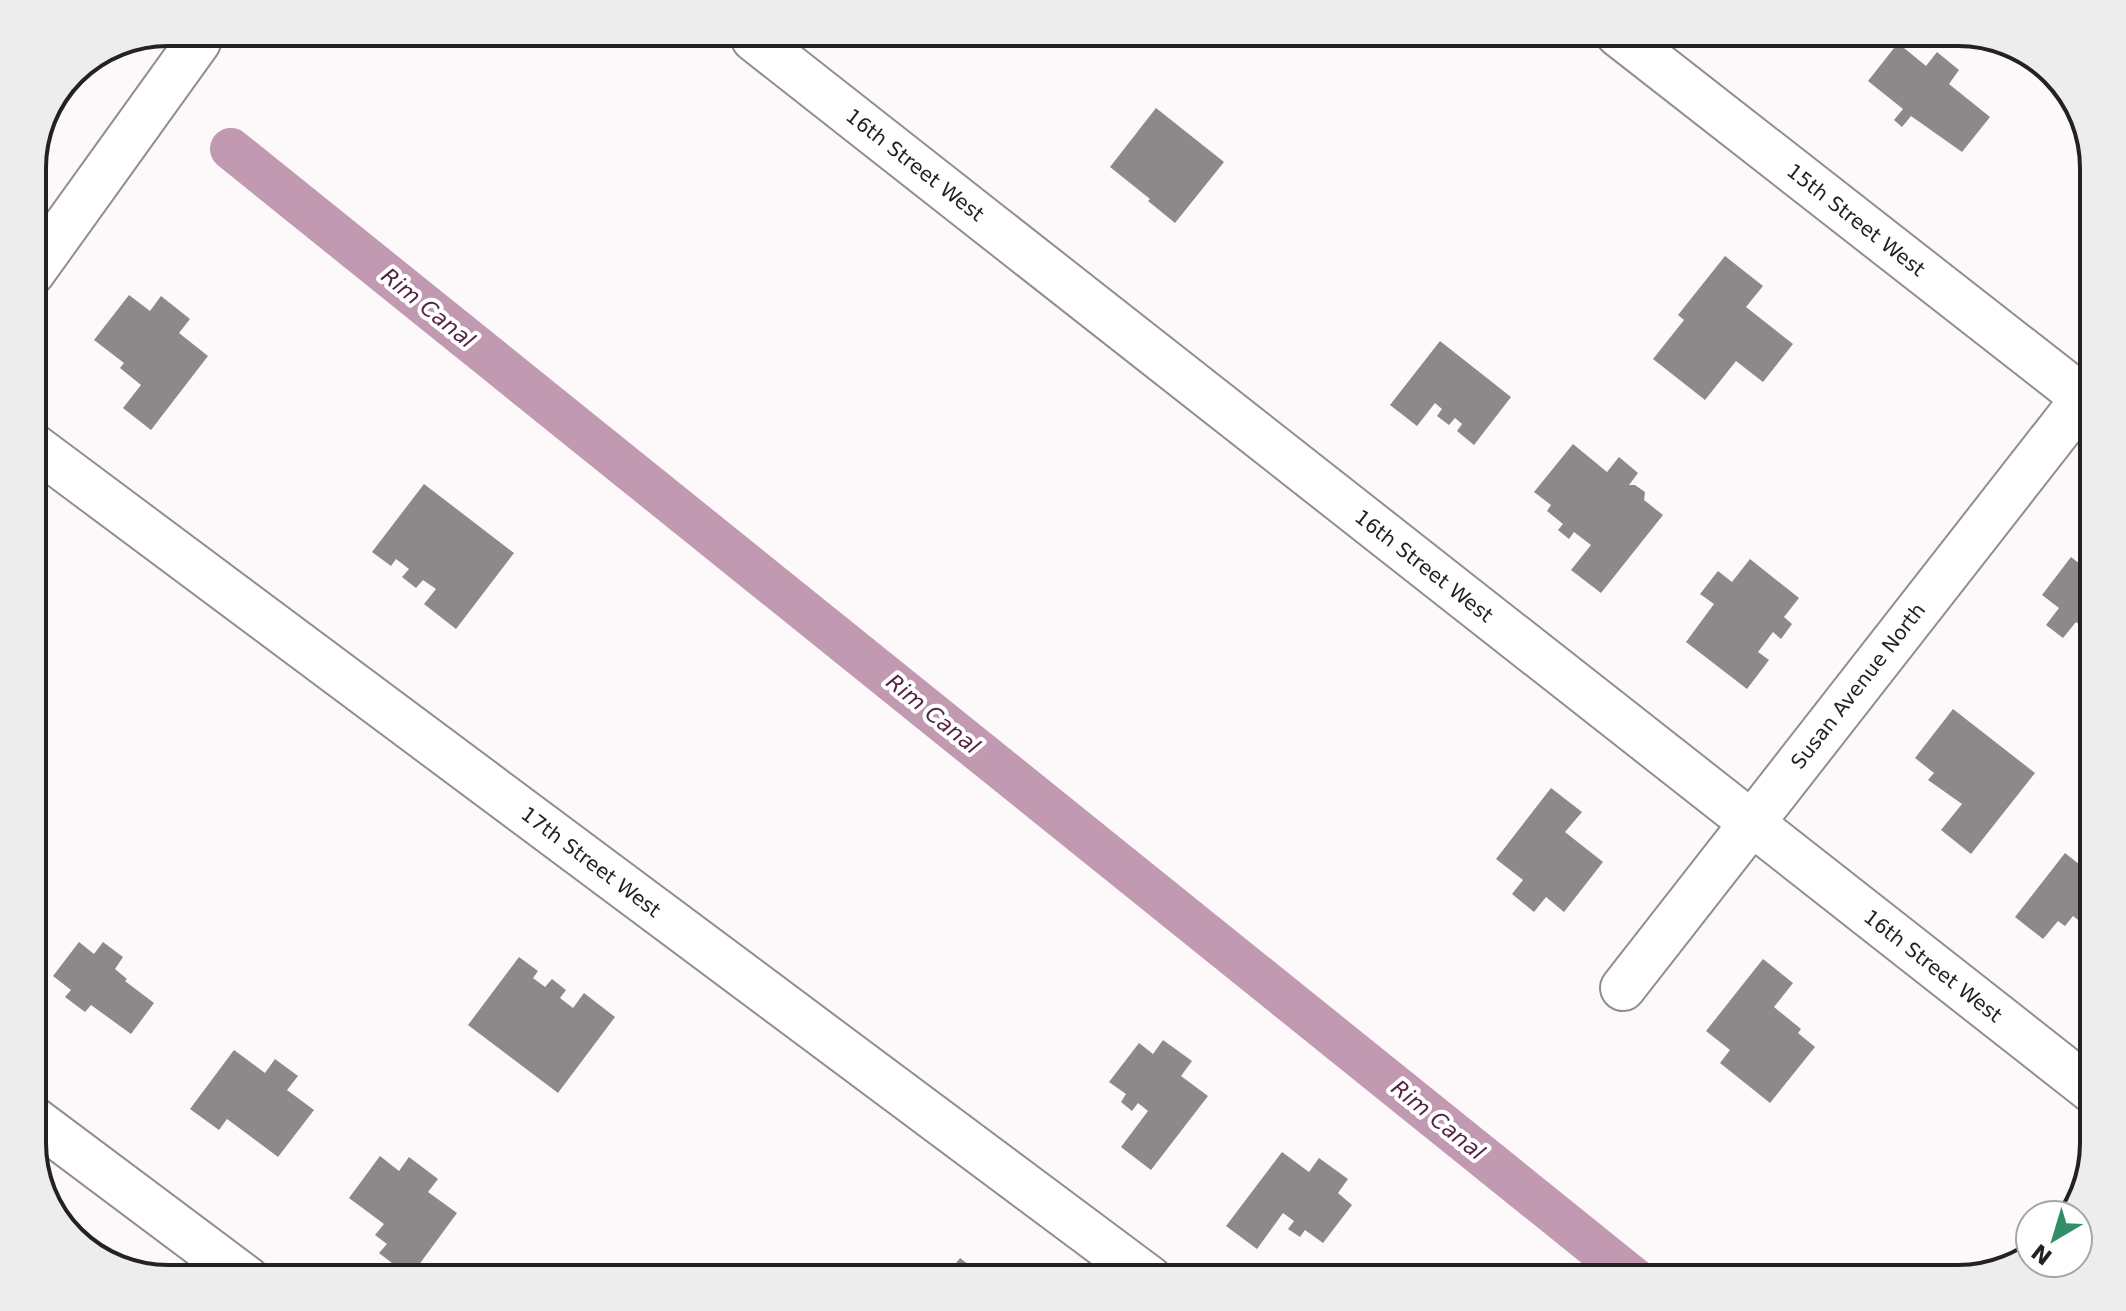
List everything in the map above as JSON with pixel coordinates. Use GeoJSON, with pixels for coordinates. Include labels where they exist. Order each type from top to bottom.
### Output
{"type":"FeatureCollection","features":[{"type":"Feature","properties":{"kind":"street"},"geometry":{"type":"LineString","coordinates":[[46,254],[195,46]]}},
{"type":"Feature","properties":{"kind":"street","name":"16th Street West"},"geometry":{"type":"LineString","coordinates":[[763,46],[2080,1081]]}},
{"type":"Feature","properties":{"kind":"street","name":"15th Street West"},"geometry":{"type":"LineString","coordinates":[[1634,46],[2080,389]]}},
{"type":"Feature","properties":{"kind":"street","name":"Susan Avenue North"},"geometry":{"type":"LineString","coordinates":[[1623,988],[1750,823],[2080,410]]}},
{"type":"Feature","properties":{"kind":"street","name":"17th Street West"},"geometry":{"type":"LineString","coordinates":[[46,455],[1131,1265]]}},
{"type":"Feature","properties":{"kind":"street"},"geometry":{"type":"LineString","coordinates":[[46,1128],[228,1265]]}},
{"type":"Feature","properties":{"kind":"building"},"geometry":{"type":"Polygon","coordinates":[[[1896,46],[1902,46],[1926,66],[1937,52],[1959,70],[1949,84],[1990,117],[1962,152],[1911,116],[1902,127],[1894,120],[1903,109],[1868,81],[1896,46]]]}},
{"type":"Feature","properties":{"kind":"building"},"geometry":{"type":"Polygon","coordinates":[[[1156,108],[1224,162],[1175,223],[1110,167],[1156,108]]]}},
{"type":"Feature","properties":{"kind":"building"},"geometry":{"type":"Polygon","coordinates":[[[1725,256],[1763,286],[1746,307],[1793,344],[1763,382],[1736,361],[1705,400],[1653,359],[1684,320],[1678,315],[1725,256]]]}},
{"type":"Feature","properties":{"kind":"building"},"geometry":{"type":"Polygon","coordinates":[[[129,295],[150,311],[161,296],[190,319],[179,333],[208,356],[151,430],[123,408],[141,385],[120,368],[124,363],[94,340],[129,295]]]}},
{"type":"Feature","properties":{"kind":"building"},"geometry":{"type":"Polygon","coordinates":[[[1440,341],[1511,397],[1474,445],[1457,431],[1462,424],[1455,418],[1449,425],[1437,416],[1442,409],[1435,403],[1417,426],[1390,405],[1440,341]]]}},
{"type":"Feature","properties":{"kind":"building"},"geometry":{"type":"Polygon","coordinates":[[[1573,444],[1607,472],[1619,457],[1638,473],[1629,485],[1635,485],[1645,492],[1644,500],[1663,515],[1601,593],[1571,570],[1591,545],[1574,532],[1569,539],[1558,530],[1563,524],[1547,511],[1551,505],[1534,492],[1573,444]]]}},
{"type":"Feature","properties":{"kind":"building"},"geometry":{"type":"Polygon","coordinates":[[[424,484],[514,553],[456,629],[424,604],[436,589],[423,580],[416,588],[402,577],[409,569],[396,559],[391,566],[372,552],[424,484]]]}},
{"type":"Feature","properties":{"kind":"building"},"geometry":{"type":"Polygon","coordinates":[[[2071,557],[2080,564],[2080,625],[2076,622],[2063,638],[2046,625],[2059,608],[2042,595],[2071,557]]]}},
{"type":"Feature","properties":{"kind":"building"},"geometry":{"type":"Polygon","coordinates":[[[1750,559],[1799,598],[1784,617],[1792,624],[1781,639],[1773,632],[1758,652],[1769,660],[1747,689],[1686,642],[1714,604],[1700,594],[1718,571],[1732,582],[1750,559]]]}},
{"type":"Feature","properties":{"kind":"building"},"geometry":{"type":"Polygon","coordinates":[[[1953,709],[2035,773],[1971,854],[1941,830],[1962,804],[1928,780],[1934,773],[1915,758],[1953,709]]]}},
{"type":"Feature","properties":{"kind":"building"},"geometry":{"type":"Polygon","coordinates":[[[1551,788],[1582,812],[1565,832],[1603,862],[1564,912],[1546,897],[1534,912],[1512,894],[1523,880],[1496,859],[1551,788]]]}},
{"type":"Feature","properties":{"kind":"building"},"geometry":{"type":"Polygon","coordinates":[[[2065,853],[2080,865],[2080,921],[2073,916],[2065,926],[2058,921],[2043,939],[2015,917],[2065,853]]]}},
{"type":"Feature","properties":{"kind":"building"},"geometry":{"type":"Polygon","coordinates":[[[79,942],[94,954],[103,942],[123,957],[115,969],[127,979],[125,981],[154,1003],[131,1034],[91,1005],[85,1012],[65,997],[71,990],[53,976],[79,942]]]}},
{"type":"Feature","properties":{"kind":"building"},"geometry":{"type":"Polygon","coordinates":[[[519,957],[538,971],[533,978],[545,987],[552,979],[566,990],[560,998],[573,1008],[584,993],[615,1017],[558,1093],[468,1025],[519,957]]]}},
{"type":"Feature","properties":{"kind":"building"},"geometry":{"type":"Polygon","coordinates":[[[1763,959],[1793,983],[1774,1007],[1801,1029],[1798,1033],[1815,1047],[1770,1103],[1720,1063],[1730,1050],[1706,1031],[1763,959]]]}},
{"type":"Feature","properties":{"kind":"building"},"geometry":{"type":"Polygon","coordinates":[[[1163,1040],[1192,1061],[1181,1076],[1208,1096],[1151,1170],[1121,1147],[1148,1111],[1138,1103],[1132,1111],[1121,1102],[1126,1094],[1109,1082],[1139,1043],[1153,1054],[1163,1040]]]}},
{"type":"Feature","properties":{"kind":"building"},"geometry":{"type":"Polygon","coordinates":[[[234,1050],[265,1073],[275,1059],[298,1076],[287,1090],[314,1110],[278,1157],[227,1119],[219,1130],[190,1109],[234,1050]]]}},
{"type":"Feature","properties":{"kind":"building"},"geometry":{"type":"Polygon","coordinates":[[[1282,1152],[1309,1172],[1319,1158],[1348,1179],[1338,1193],[1352,1205],[1323,1243],[1305,1230],[1300,1237],[1288,1229],[1294,1221],[1283,1213],[1257,1249],[1226,1226],[1282,1152]]]}},
{"type":"Feature","properties":{"kind":"building"},"geometry":{"type":"Polygon","coordinates":[[[380,1156],[399,1171],[409,1157],[438,1179],[428,1192],[457,1213],[419,1265],[394,1265],[379,1253],[387,1244],[375,1235],[384,1224],[349,1198],[380,1156]]]}},
{"type":"Feature","properties":{"kind":"building"},"geometry":{"type":"Polygon","coordinates":[[[960,1258],[969,1265],[955,1265],[960,1258]]]}},
{"type":"Feature","properties":{"kind":"waterway","name":"Rim Canal"},"geometry":{"type":"LineString","coordinates":[[231,149],[1618,1265]]}}]}
